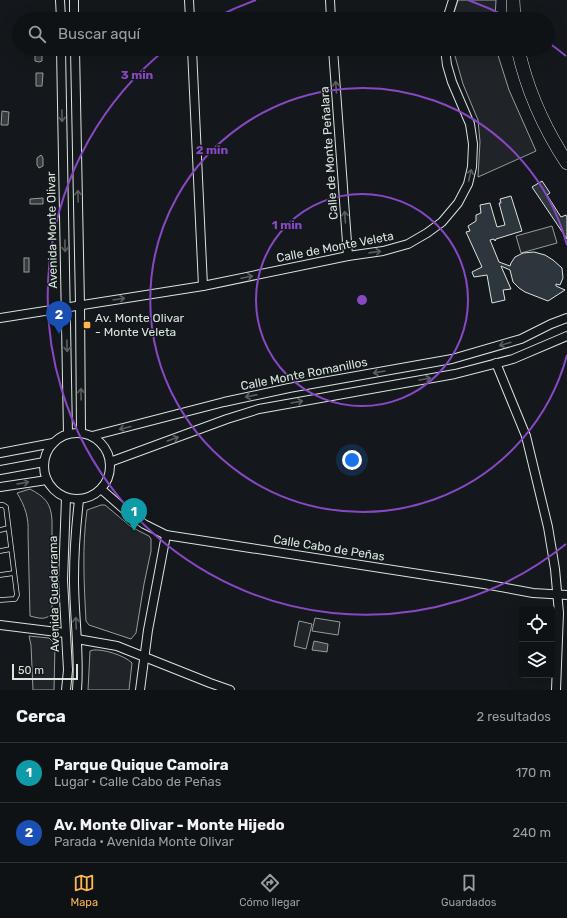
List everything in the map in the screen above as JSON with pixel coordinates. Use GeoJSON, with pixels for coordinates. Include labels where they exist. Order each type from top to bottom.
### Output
{"type":"FeatureCollection","features":[{"type":"Feature","properties":{"kind":"main road"},"geometry":{"type":"LineString","coordinates":[[513,0],[514,12]]}},
{"type":"Feature","properties":{"kind":"main road"},"geometry":{"type":"LineString","coordinates":[[519,56],[531,96],[567,163]]}},
{"type":"Feature","properties":{"kind":"street"},"geometry":{"type":"LineString","coordinates":[[60,0],[60,12]]}},
{"type":"Feature","properties":{"kind":"street"},"geometry":{"type":"LineString","coordinates":[[74,0],[74,12]]}},
{"type":"Feature","properties":{"kind":"street"},"geometry":{"type":"LineString","coordinates":[[189,0],[190,12]]}},
{"type":"Feature","properties":{"kind":"street"},"geometry":{"type":"LineString","coordinates":[[330,0],[331,12]]}},
{"type":"Feature","properties":{"kind":"street"},"geometry":{"type":"LineString","coordinates":[[449,12],[453,0]]}},
{"type":"Feature","properties":{"kind":"street","name":"Avenida Monte Olivar"},"geometry":{"type":"LineString","coordinates":[[61,56],[68,434]]}},
{"type":"Feature","properties":{"kind":"street"},"geometry":{"type":"LineString","coordinates":[[75,56],[82,433]]}},
{"type":"Feature","properties":{"kind":"street"},"geometry":{"type":"LineString","coordinates":[[192,56],[203,286]]}},
{"type":"Feature","properties":{"kind":"street","name":"Calle de Monte Peñalara"},"geometry":{"type":"LineString","coordinates":[[334,56],[348,256]]}},
{"type":"Feature","properties":{"kind":"street","name":"Calle de Monte Veleta"},"geometry":{"type":"LineString","coordinates":[[0,318],[203,286],[383,250],[408,244],[427,233],[442,222],[458,203],[468,184],[472,167],[473,144],[470,124],[452,82],[446,56]]}},
{"type":"Feature","properties":{"kind":"street"},"geometry":{"type":"LineString","coordinates":[[61,68],[75,68]]}},
{"type":"Feature","properties":{"kind":"street"},"geometry":{"type":"LineString","coordinates":[[62,91],[76,91]]}},
{"type":"Feature","properties":{"kind":"street","name":"Calle Monte Romanillos"},"geometry":{"type":"LineString","coordinates":[[92,436],[231,400],[289,388],[452,359],[522,339],[551,324],[567,318]]}},
{"type":"Feature","properties":{"kind":"street"},"geometry":{"type":"LineString","coordinates":[[110,462],[227,419],[258,410],[496,364],[512,359],[567,336]]}},
{"type":"Feature","properties":{"kind":"street"},"geometry":{"type":"LineString","coordinates":[[522,339],[528,343],[527,353]]}},
{"type":"Feature","properties":{"kind":"street"},"geometry":{"type":"LineString","coordinates":[[470,354],[467,360],[470,370]]}},
{"type":"Feature","properties":{"kind":"street"},"geometry":{"type":"LineString","coordinates":[[496,364],[526,436],[548,527],[555,569],[559,613],[556,690]]}},
{"type":"Feature","properties":{"kind":"street"},"geometry":{"type":"LineString","coordinates":[[82,433],[92,436],[104,447],[110,462],[110,472],[102,489],[87,498],[79,500],[66,498],[58,494],[51,487],[44,471],[44,462],[53,443],[68,434],[82,433]]}},
{"type":"Feature","properties":{"kind":"street"},"geometry":{"type":"LineString","coordinates":[[0,453],[53,443]]}},
{"type":"Feature","properties":{"kind":"street"},"geometry":{"type":"LineString","coordinates":[[0,470],[44,462]]}},
{"type":"Feature","properties":{"kind":"street"},"geometry":{"type":"LineString","coordinates":[[0,488],[47,480]]}},
{"type":"Feature","properties":{"kind":"street","name":"Calle Cabo de Peñas"},"geometry":{"type":"LineString","coordinates":[[102,489],[125,510],[144,524],[166,534],[533,593],[567,595]]}},
{"type":"Feature","properties":{"kind":"street","name":"Avenida Guadarrama"},"geometry":{"type":"LineString","coordinates":[[66,498],[63,580],[68,670],[66,690]]}},
{"type":"Feature","properties":{"kind":"street","name":"Avenida Guadarrama"},"geometry":{"type":"LineString","coordinates":[[77,690],[79,671],[74,580],[75,528],[79,500]]}},
{"type":"Feature","properties":{"kind":"street"},"geometry":{"type":"LineString","coordinates":[[140,690],[148,630],[166,534]]}},
{"type":"Feature","properties":{"kind":"street"},"geometry":{"type":"LineString","coordinates":[[0,625],[66,633]]}},
{"type":"Feature","properties":{"kind":"street"},"geometry":{"type":"LineString","coordinates":[[78,639],[118,646],[230,690]]}},
{"type":"Feature","properties":{"kind":"lane"},"geometry":{"type":"LineString","coordinates":[[0,506],[6,507],[17,595],[15,599],[0,600]]}},
{"type":"Feature","properties":{"kind":"lane"},"geometry":{"type":"LineString","coordinates":[[0,530],[8,528]]}},
{"type":"Feature","properties":{"kind":"lane"},"geometry":{"type":"LineString","coordinates":[[0,551],[11,549]]}},
{"type":"Feature","properties":{"kind":"lane"},"geometry":{"type":"LineString","coordinates":[[0,575],[14,573]]}},
{"type":"Feature","properties":{"kind":"shaded area"},"geometry":{"type":"Polygon","coordinates":[[[458,0],[496,0],[495,12],[454,12],[458,0]]]}},
{"type":"Feature","properties":{"kind":"shaded area"},"geometry":{"type":"Polygon","coordinates":[[[35,56],[42,56],[42,61],[35,61],[35,56]]]}},
{"type":"Feature","properties":{"kind":"shaded area"},"geometry":{"type":"Polygon","coordinates":[[[455,56],[498,56],[509,90],[536,151],[478,177],[480,142],[478,120],[463,84],[455,56]]]}},
{"type":"Feature","properties":{"kind":"shaded area"},"geometry":{"type":"Polygon","coordinates":[[[36,73],[43,73],[42,86],[36,86],[36,73]]]}},
{"type":"Feature","properties":{"kind":"shaded area"},"geometry":{"type":"Polygon","coordinates":[[[2,111],[9,112],[8,125],[1,125],[2,111]]]}},
{"type":"Feature","properties":{"kind":"shaded area"},"geometry":{"type":"Polygon","coordinates":[[[41,155],[43,158],[43,166],[39,168],[37,165],[37,158],[41,155]]]}},
{"type":"Feature","properties":{"kind":"shaded area"},"geometry":{"type":"Polygon","coordinates":[[[43,198],[43,204],[30,204],[30,199],[43,198]]]}},
{"type":"Feature","properties":{"kind":"shaded area"},"geometry":{"type":"Polygon","coordinates":[[[552,226],[557,243],[521,253],[516,236],[552,226]]]}},
{"type":"Feature","properties":{"kind":"shaded area"},"geometry":{"type":"Polygon","coordinates":[[[24,258],[29,258],[29,272],[24,272],[24,258]]]}},
{"type":"Feature","properties":{"kind":"shaded area"},"geometry":{"type":"Polygon","coordinates":[[[30,489],[40,495],[49,505],[52,520],[52,613],[50,616],[45,618],[30,616],[28,522],[24,507],[17,493],[30,489]]]}},
{"type":"Feature","properties":{"kind":"shaded area"},"geometry":{"type":"Polygon","coordinates":[[[105,505],[130,526],[149,536],[151,539],[151,551],[136,633],[131,639],[89,625],[86,621],[84,579],[85,524],[87,510],[105,505]]]}},
{"type":"Feature","properties":{"kind":"shaded area"},"geometry":{"type":"Polygon","coordinates":[[[315,618],[340,622],[338,635],[312,631],[315,618]]]}},
{"type":"Feature","properties":{"kind":"shaded area"},"geometry":{"type":"Polygon","coordinates":[[[299,621],[312,624],[306,649],[294,646],[299,621]]]}},
{"type":"Feature","properties":{"kind":"shaded area"},"geometry":{"type":"Polygon","coordinates":[[[29,636],[49,638],[55,644],[54,690],[33,690],[31,645],[29,636]]]}},
{"type":"Feature","properties":{"kind":"shaded area"},"geometry":{"type":"Polygon","coordinates":[[[314,641],[328,644],[327,652],[312,650],[314,641]]]}},
{"type":"Feature","properties":{"kind":"shaded area"},"geometry":{"type":"Polygon","coordinates":[[[102,650],[113,653],[124,657],[132,663],[129,690],[88,690],[90,651],[102,650]]]}},
{"type":"Feature","properties":{"kind":"building"},"geometry":{"type":"Polygon","coordinates":[[[542,181],[550,193],[547,195],[561,217],[566,215],[567,217],[567,239],[532,187],[542,181]]]}},
{"type":"Feature","properties":{"kind":"building"},"geometry":{"type":"Polygon","coordinates":[[[511,196],[522,231],[496,239],[495,241],[494,239],[490,240],[499,262],[510,266],[515,257],[523,253],[534,252],[545,255],[562,268],[563,278],[560,285],[556,284],[556,286],[565,290],[548,301],[519,288],[513,282],[510,270],[501,266],[511,289],[503,290],[505,300],[492,303],[487,275],[474,277],[472,272],[482,267],[466,232],[470,231],[468,226],[476,221],[476,215],[481,213],[480,205],[490,203],[497,227],[505,225],[499,203],[501,203],[500,199],[511,196]]]}},
{"type":"Feature","properties":{"kind":"place","name":"Av. Monte Olivar - Monte Veleta"},"geometry":{"type":"Point","coordinates":[87,325]}},
{"type":"Feature","properties":{"kind":"place","name":"Av. Monte Olivar - Monte Hijedo"},"geometry":{"type":"Point","coordinates":[59,334]}},
{"type":"Feature","properties":{"kind":"place","name":"Parque Quique Camoira"},"geometry":{"type":"Point","coordinates":[134,531]}}]}
